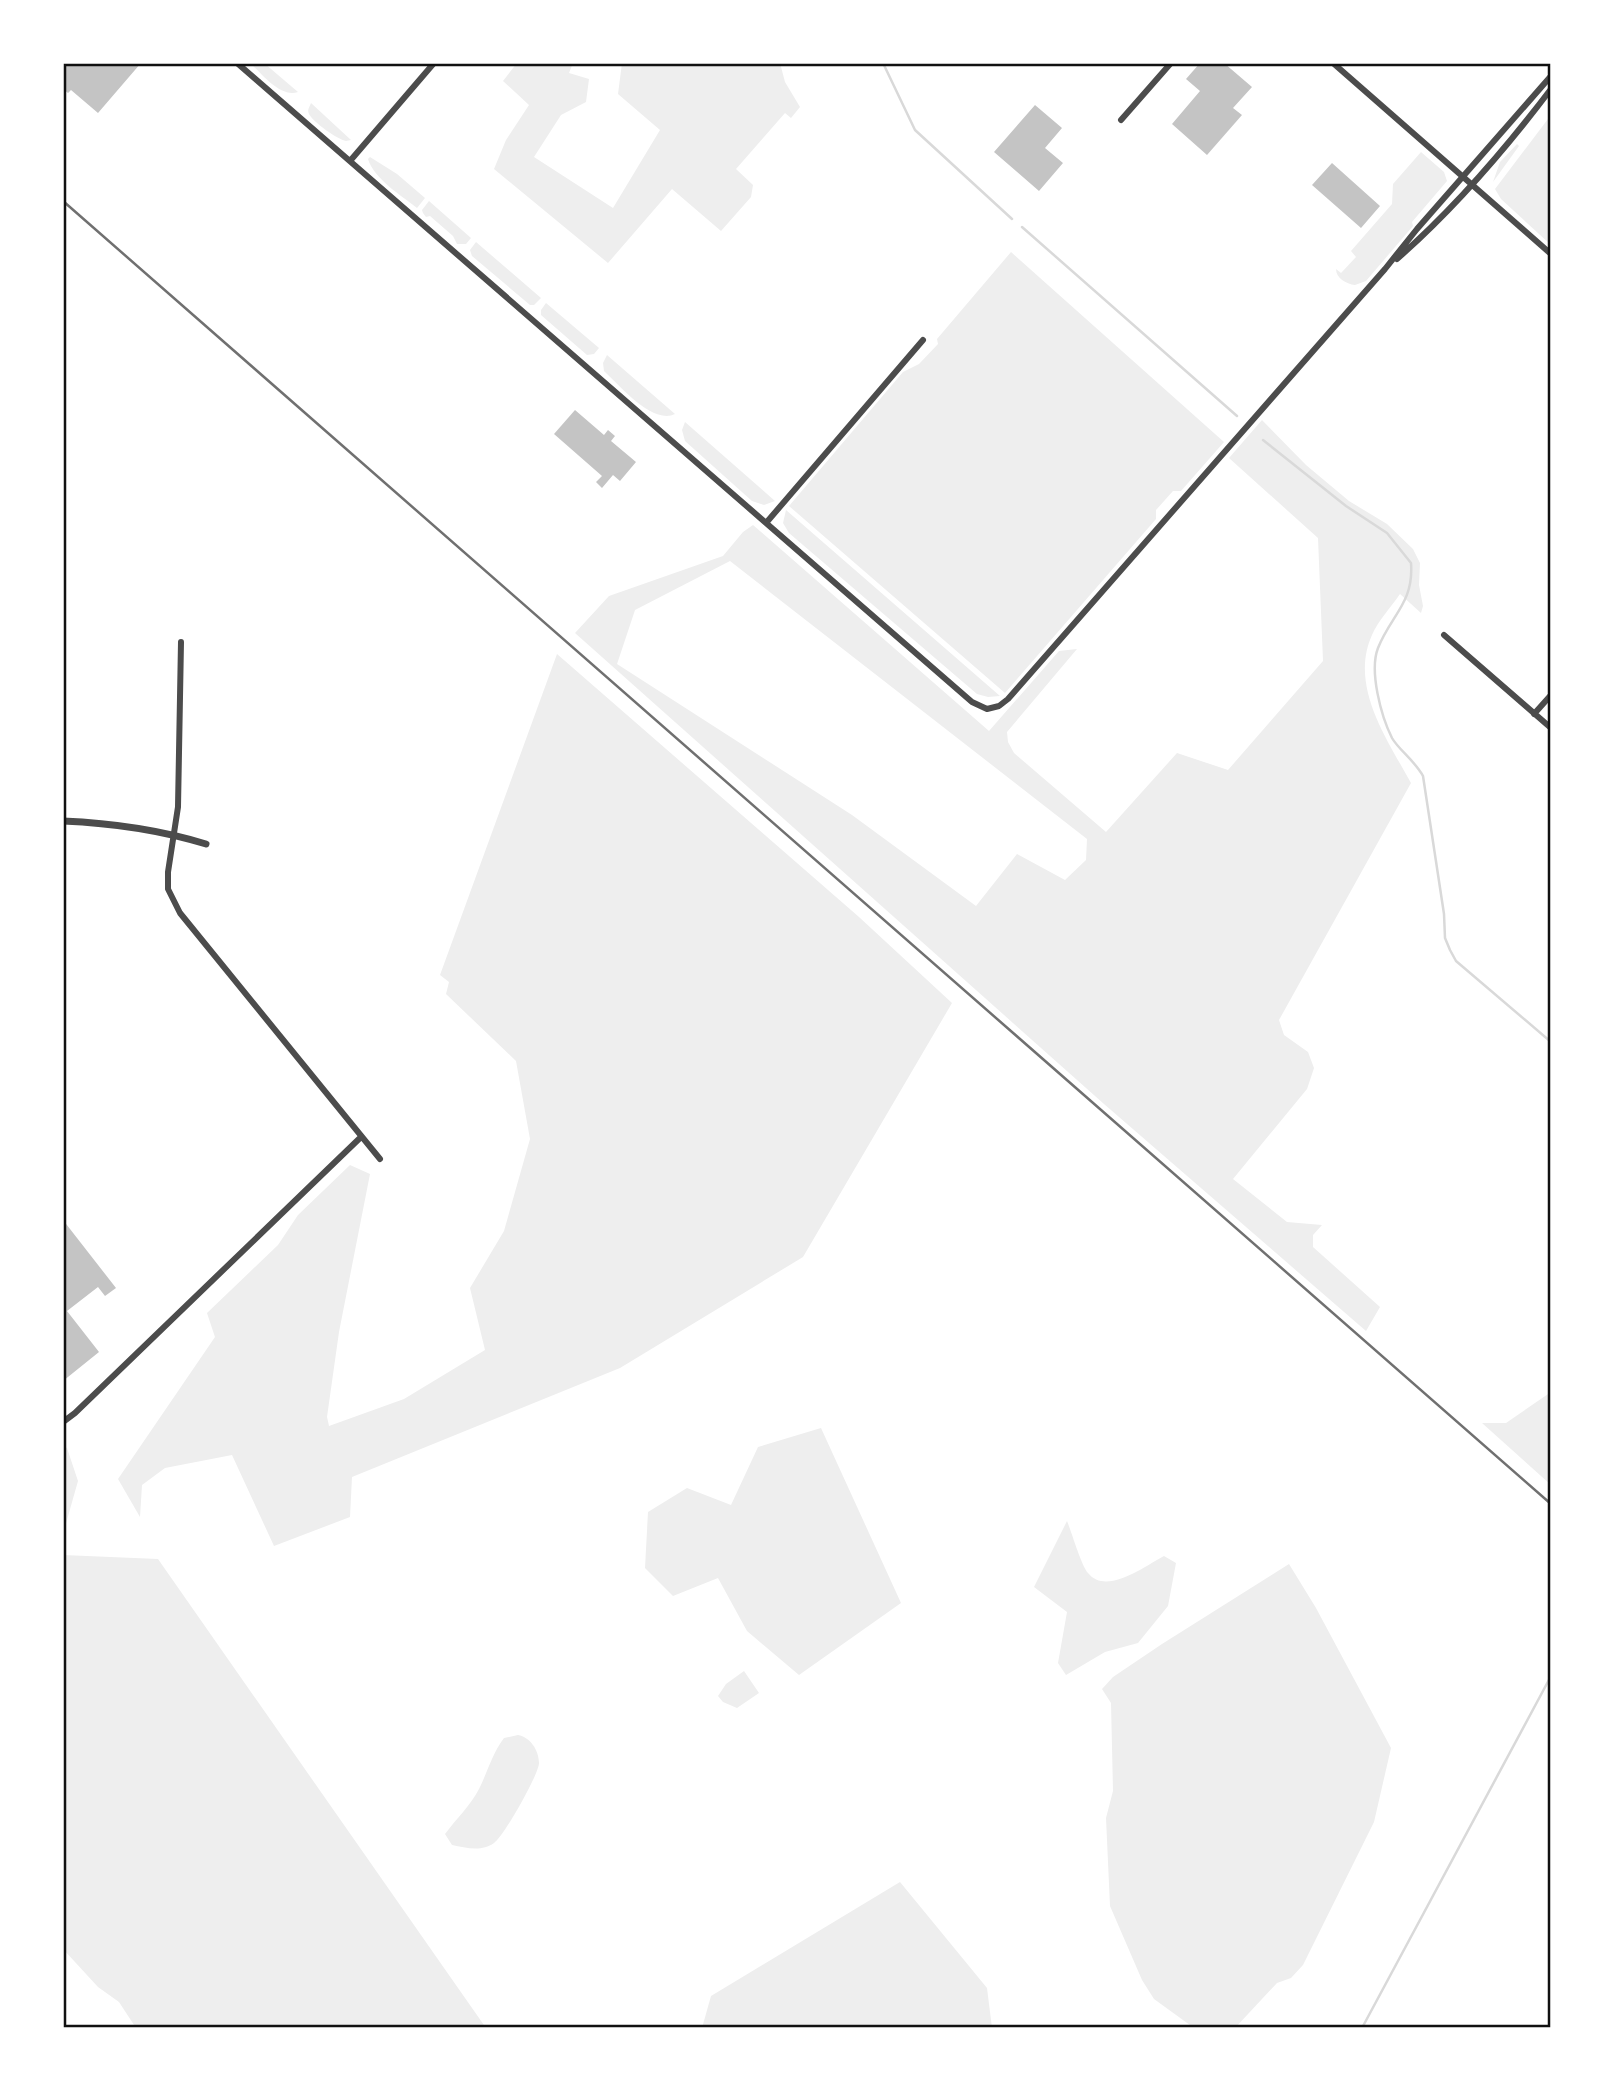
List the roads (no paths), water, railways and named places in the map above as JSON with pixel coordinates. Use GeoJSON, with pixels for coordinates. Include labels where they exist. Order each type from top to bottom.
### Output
{"type":"FeatureCollection","features":[{"type":"Feature","properties":{"kind":"street"},"geometry":{"type":"LineString","coordinates":[[237,63],[972,702],[987,709],[999,706],[1008,699],[1551,76]]}},
{"type":"Feature","properties":{"kind":"street"},"geometry":{"type":"LineString","coordinates":[[350,161],[435,63]]}},
{"type":"Feature","properties":{"kind":"street"},"geometry":{"type":"LineString","coordinates":[[1121,120],[1171,63]]}},
{"type":"Feature","properties":{"kind":"street"},"geometry":{"type":"LineString","coordinates":[[1333,63],[1551,254]]}},
{"type":"Feature","properties":{"kind":"street"},"geometry":{"type":"LineString","coordinates":[[1385,269],[1448,212],[1473,185],[1551,89]]}},
{"type":"Feature","properties":{"kind":"street"},"geometry":{"type":"LineString","coordinates":[[766,523],[923,340]]}},
{"type":"Feature","properties":{"kind":"street"},"geometry":{"type":"LineString","coordinates":[[1444,635],[1551,728]]}},
{"type":"Feature","properties":{"kind":"street"},"geometry":{"type":"LineString","coordinates":[[181,642],[178,807],[168,862],[169,889],[180,913],[380,1159]]}},
{"type":"Feature","properties":{"kind":"street"},"geometry":{"type":"LineString","coordinates":[[1534,714],[1551,695]]}},
{"type":"Feature","properties":{"kind":"street"},"geometry":{"type":"LineString","coordinates":[[63,821],[115,825],[206,844]]}},
{"type":"Feature","properties":{"kind":"street"},"geometry":{"type":"LineString","coordinates":[[63,1422],[361,1137]]}},
{"type":"Feature","properties":{"kind":"waterway"},"geometry":{"type":"LineString","coordinates":[[883,63],[915,130],[1012,219]]}},
{"type":"Feature","properties":{"kind":"waterway"},"geometry":{"type":"LineString","coordinates":[[1022,227],[1237,416]]}},
{"type":"Feature","properties":{"kind":"waterway"},"geometry":{"type":"LineString","coordinates":[[1263,440],[1346,506],[1387,533],[1411,563],[1409,589],[1378,648],[1376,681],[1380,706],[1392,738],[1423,776],[1444,914],[1445,938],[1456,961],[1551,1042]]}},
{"type":"Feature","properties":{"kind":"waterway"},"geometry":{"type":"LineString","coordinates":[[1362,2028],[1551,1676]]}},
{"type":"Feature","properties":{"kind":"railway"},"geometry":{"type":"LineString","coordinates":[[63,201],[1551,1504]]}}]}
